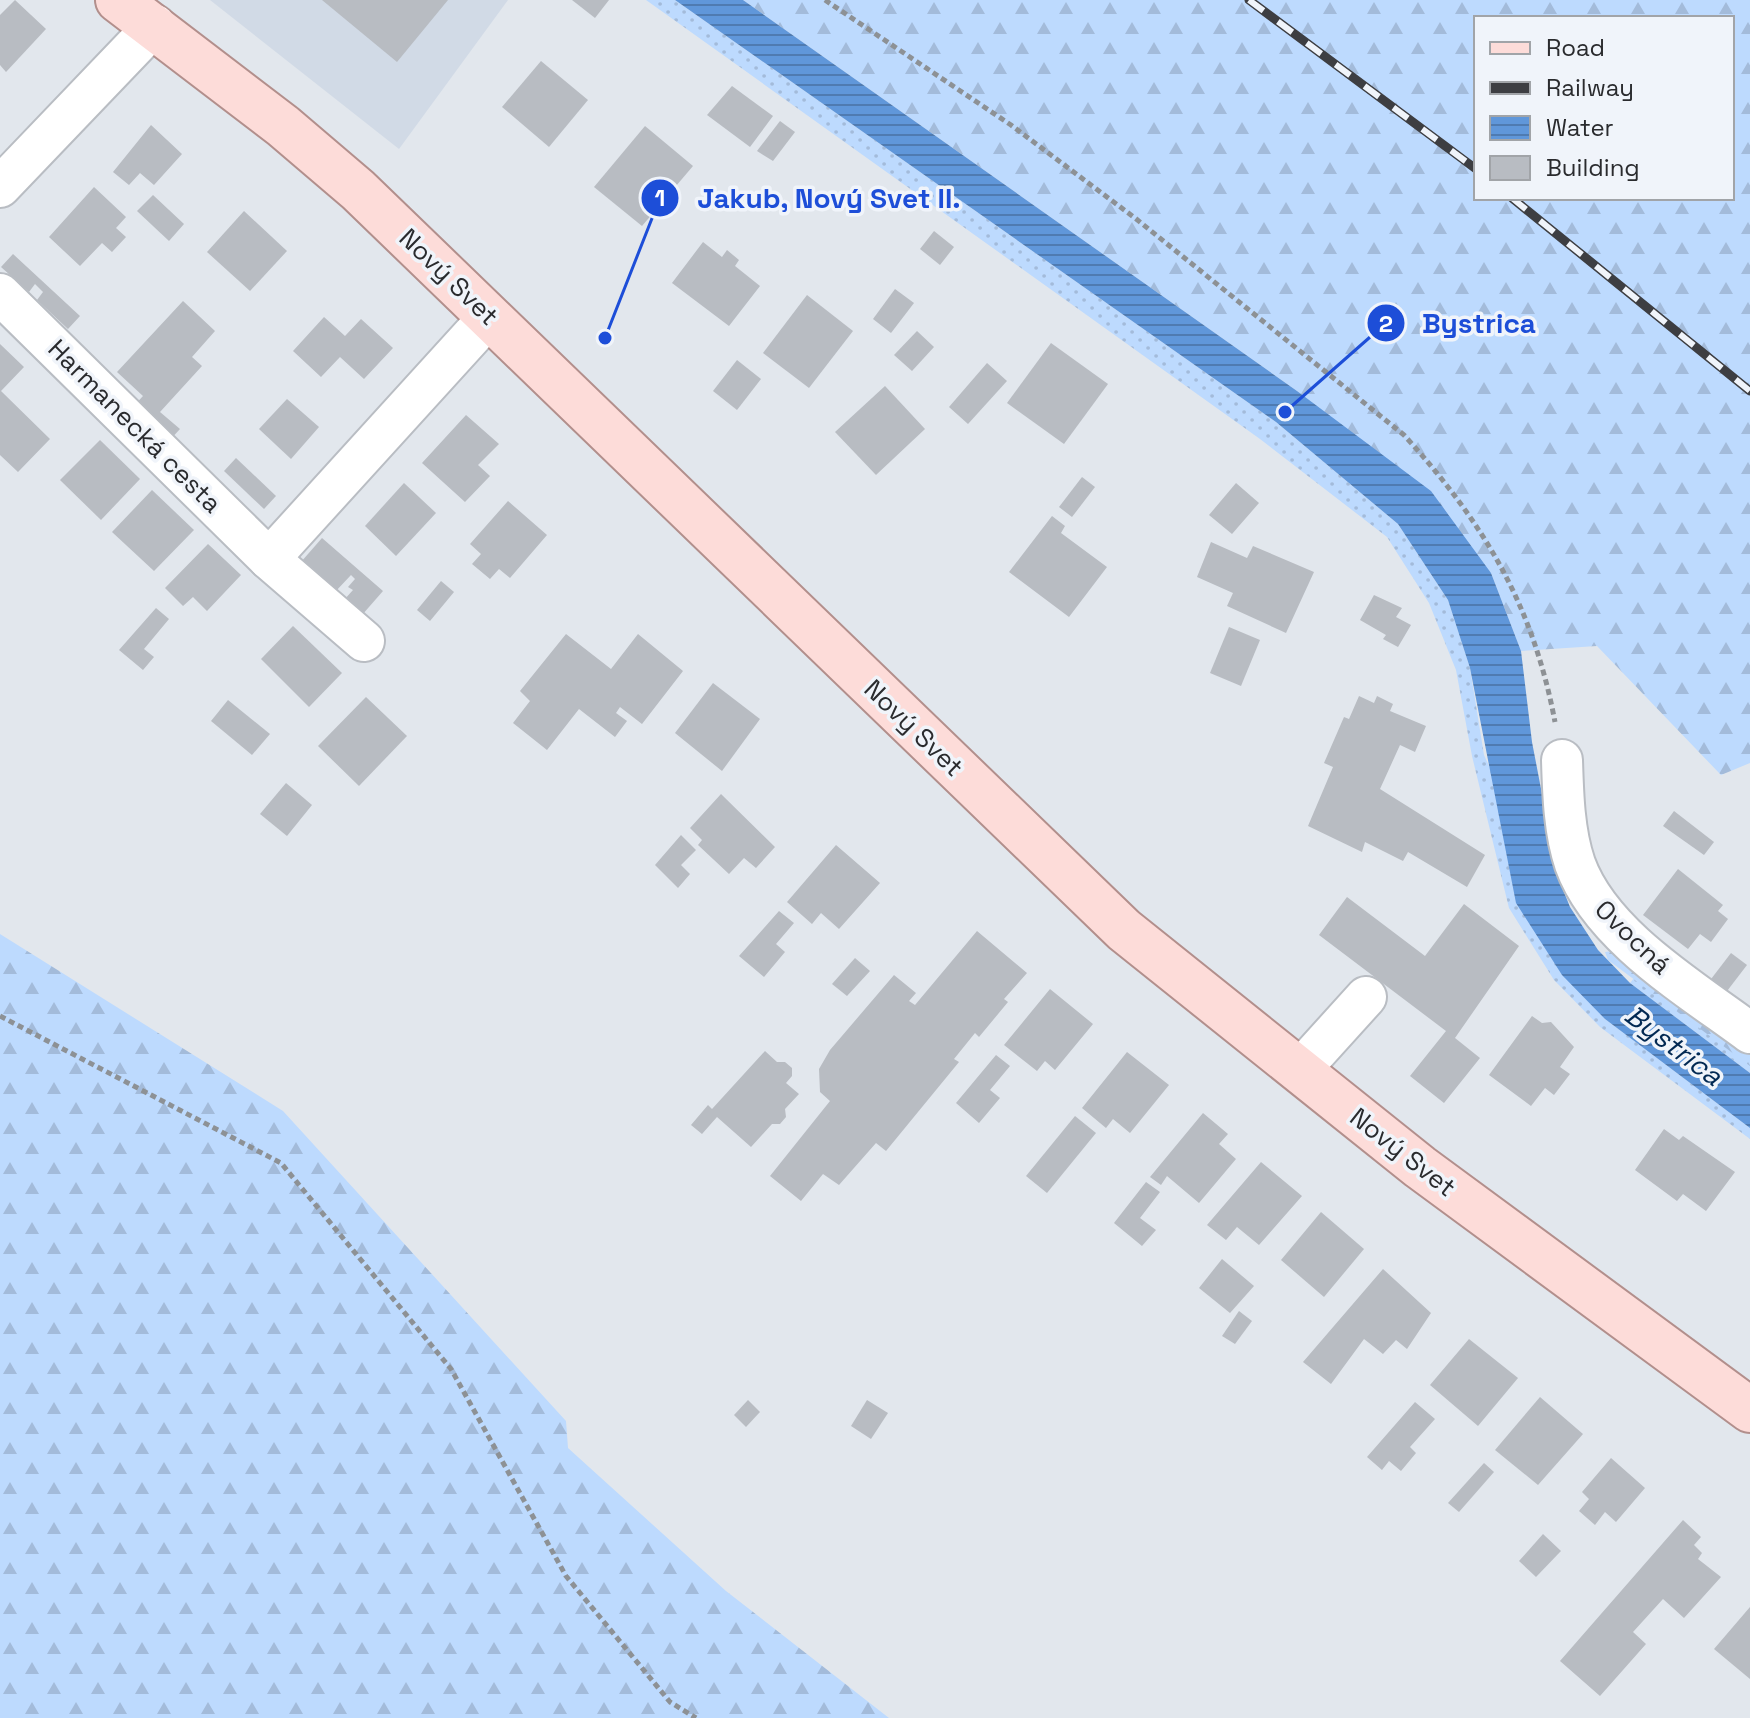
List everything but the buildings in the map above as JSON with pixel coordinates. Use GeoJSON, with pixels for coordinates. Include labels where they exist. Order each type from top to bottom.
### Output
{"type":"FeatureCollection","features":[{"type":"Feature","properties":{"kind":"main road","name":"Nový Svet"},"geometry":{"type":"LineString","coordinates":[[118,0],[155,25],[358,190],[1124,930],[1420,1167],[1750,1410]]}},
{"type":"Feature","properties":{"kind":"street"},"geometry":{"type":"LineString","coordinates":[[0,187],[155,25]]}},
{"type":"Feature","properties":{"kind":"street","name":"Harmanecká cesta"},"geometry":{"type":"LineString","coordinates":[[0,294],[269,559],[364,641]]}},
{"type":"Feature","properties":{"kind":"street"},"geometry":{"type":"LineString","coordinates":[[269,559],[490,316]]}},
{"type":"Feature","properties":{"kind":"street","name":"Ovocná"},"geometry":{"type":"LineString","coordinates":[[1562,760],[1563,796],[1575,862],[1589,894],[1604,914],[1650,958],[1750,1033]]}},
{"type":"Feature","properties":{"kind":"street"},"geometry":{"type":"LineString","coordinates":[[1299,1071],[1366,997]]}},
{"type":"Feature","properties":{"kind":"path"},"geometry":{"type":"LineString","coordinates":[[825,0],[1011,125],[1123,208],[1404,435],[1440,473],[1485,539],[1523,607],[1544,664],[1562,760]]}},
{"type":"Feature","properties":{"kind":"path"},"geometry":{"type":"LineString","coordinates":[[0,1016],[281,1163],[451,1369],[566,1576],[670,1702],[696,1718]]}},
{"type":"Feature","properties":{"kind":"shaded area"},"geometry":{"type":"Polygon","coordinates":[[[210,0],[508,0],[399,149],[210,0]]]}},
{"type":"Feature","properties":{"kind":"green space"},"geometry":{"type":"Polygon","coordinates":[[[646,0],[675,0],[1276,422],[1398,524],[1448,600],[1470,668],[1484,755],[1605,1019],[1750,1128],[1750,1139],[1600,1027],[1554,980],[1509,908],[1472,756],[1456,670],[1429,603],[1387,537],[1260,439],[646,0]]]}},
{"type":"Feature","properties":{"kind":"green space"},"geometry":{"type":"Polygon","coordinates":[[[743,0],[1750,0],[1750,763],[1721,775],[1597,646],[1521,651],[1491,573],[1297,391],[743,0]]]}},
{"type":"Feature","properties":{"kind":"green space"},"geometry":{"type":"Polygon","coordinates":[[[0,934],[283,1111],[566,1421],[568,1448],[726,1591],[889,1718],[0,1718],[0,934]]]}},
{"type":"Feature","properties":{"kind":"green space"},"geometry":{"type":"Polygon","coordinates":[[[1613,951],[1750,1054],[1750,1066],[1608,960],[1605,952],[1613,951]]]}},
{"type":"Feature","properties":{"kind":"green space"},"geometry":{"type":"Polygon","coordinates":[[[1642,968],[1750,1049],[1750,1073],[1630,983],[1642,968]]]}},
{"type":"Feature","properties":{"kind":"water"},"geometry":{"type":"Polygon","coordinates":[[[675,0],[743,0],[1297,391],[1431,491],[1491,573],[1521,651],[1532,742],[1558,877],[1570,907],[1598,950],[1630,983],[1750,1073],[1750,1128],[1605,1019],[1562,975],[1516,903],[1470,668],[1448,600],[1398,524],[1276,422],[675,0]]]}},
{"type":"Feature","properties":{"kind":"railway"},"geometry":{"type":"LineString","coordinates":[[1249,0],[1474,168]]}},
{"type":"Feature","properties":{"kind":"railway"},"geometry":{"type":"LineString","coordinates":[[1514,200],[1750,391]]}},
{"type":"Feature","properties":{"kind":"place","name":"Jakub, Nový Svet II."},"geometry":{"type":"Point","coordinates":[605,338]}},
{"type":"Feature","properties":{"kind":"place","name":"Bystrica"},"geometry":{"type":"Point","coordinates":[1285,412]}}]}
